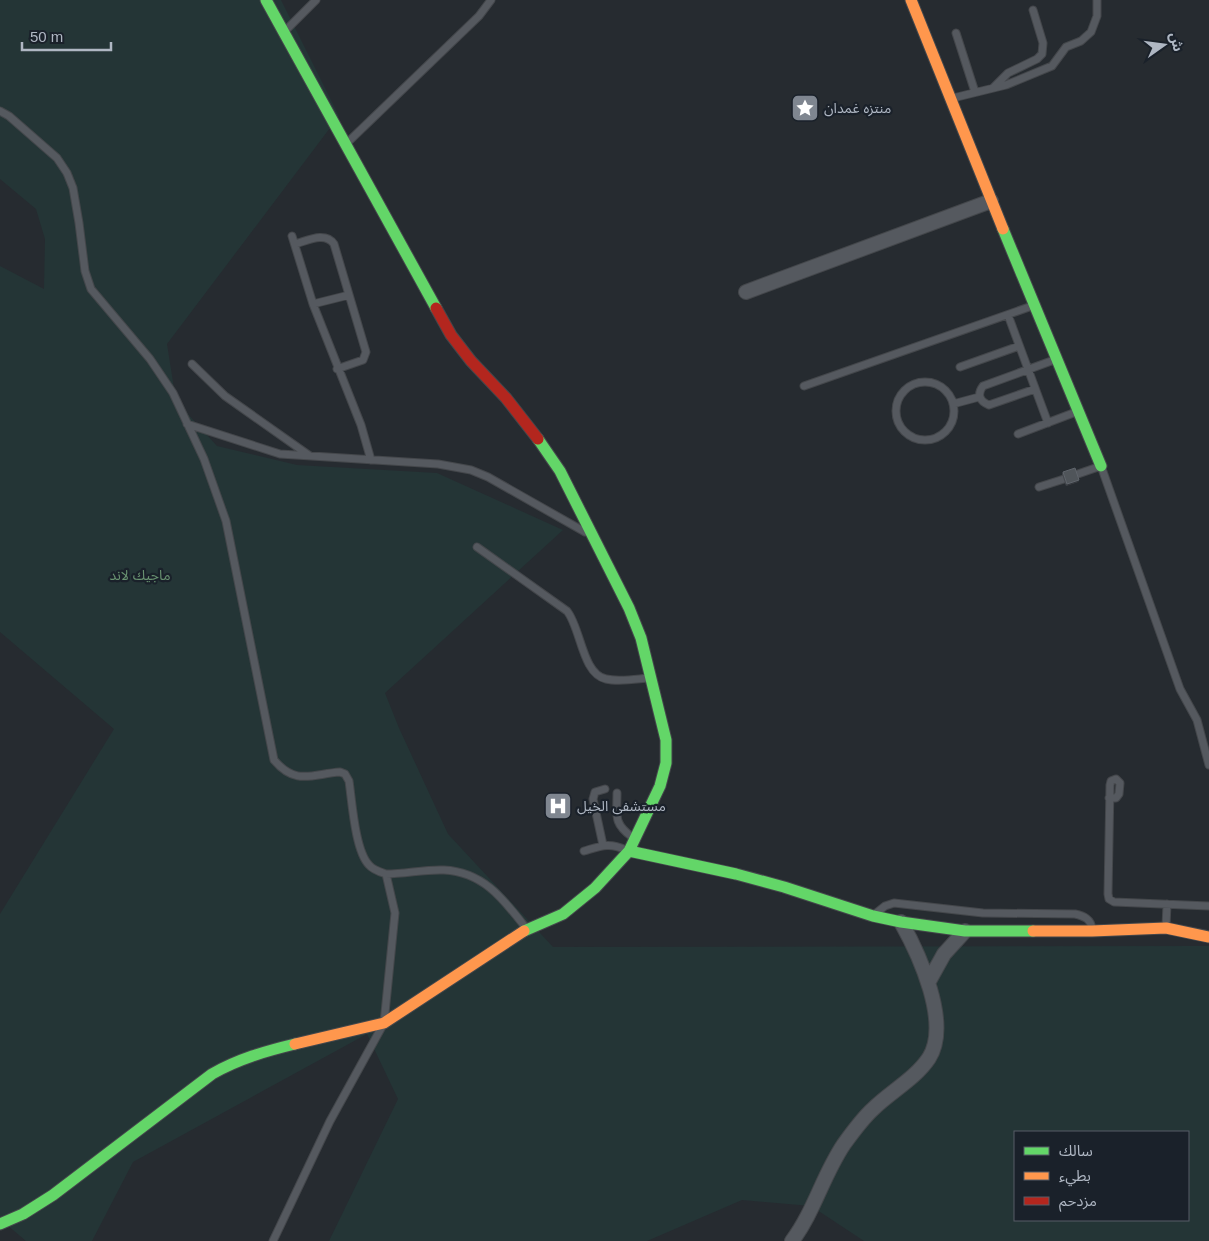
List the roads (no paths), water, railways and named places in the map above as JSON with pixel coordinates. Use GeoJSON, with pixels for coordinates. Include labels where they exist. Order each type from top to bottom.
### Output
{"type":"FeatureCollection","features":[{"type":"Feature","properties":{"kind":"street"},"geometry":{"type":"LineString","coordinates":[[0,1224],[23,1214],[53,1195],[212,1074],[226,1066],[258,1053],[384,1023],[527,929],[551,920],[575,906],[595,888],[629,851],[660,786],[666,763],[666,740],[641,638],[629,608],[560,471],[506,398],[471,361],[451,335],[266,0]]}},
{"type":"Feature","properties":{"kind":"street"},"geometry":{"type":"LineString","coordinates":[[911,0],[990,201],[1101,466]]}},
{"type":"Feature","properties":{"kind":"street"},"geometry":{"type":"LineString","coordinates":[[746,292],[990,201]]}},
{"type":"Feature","properties":{"kind":"street"},"geometry":{"type":"LineString","coordinates":[[629,851],[736,874],[784,887],[872,916],[901,922],[965,931],[1092,931],[1166,928],[1209,937]]}},
{"type":"Feature","properties":{"kind":"street"},"geometry":{"type":"LineString","coordinates":[[792,1241],[801,1230],[828,1171],[844,1144],[871,1110],[919,1070],[929,1058],[934,1044],[936,1033],[935,1012],[929,981],[901,922]]}},
{"type":"Feature","properties":{"kind":"street"},"geometry":{"type":"LineString","coordinates":[[929,981],[944,954],[965,931]]}},
{"type":"Feature","properties":{"kind":"lane"},"geometry":{"type":"LineString","coordinates":[[285,32],[316,0]]}},
{"type":"Feature","properties":{"kind":"lane"},"geometry":{"type":"LineString","coordinates":[[346,143],[479,16],[491,0]]}},
{"type":"Feature","properties":{"kind":"lane"},"geometry":{"type":"LineString","coordinates":[[950,98],[1006,85],[1048,68],[1066,47],[1086,37],[1094,27],[1098,16],[1097,0]]}},
{"type":"Feature","properties":{"kind":"lane"},"geometry":{"type":"LineString","coordinates":[[993,88],[1003,77],[1037,59],[1042,54],[1043,43],[1032,10]]}},
{"type":"Feature","properties":{"kind":"lane"},"geometry":{"type":"LineString","coordinates":[[956,33],[974,92]]}},
{"type":"Feature","properties":{"kind":"lane"},"geometry":{"type":"LineString","coordinates":[[0,110],[57,158],[67,173],[79,223],[85,271],[91,289],[150,359],[172,393],[204,459],[226,521],[274,760],[283,771],[300,777],[340,772],[345,774],[349,781],[362,856],[369,866],[378,872],[386,874],[445,870],[474,878],[492,888],[527,929]]}},
{"type":"Feature","properties":{"kind":"lane"},"geometry":{"type":"LineString","coordinates":[[292,236],[313,304],[363,431],[371,460]]}},
{"type":"Feature","properties":{"kind":"lane"},"geometry":{"type":"LineString","coordinates":[[294,244],[320,237],[329,238],[334,244],[366,352],[363,360],[337,369]]}},
{"type":"Feature","properties":{"kind":"lane"},"geometry":{"type":"LineString","coordinates":[[313,304],[349,295]]}},
{"type":"Feature","properties":{"kind":"lane"},"geometry":{"type":"LineString","coordinates":[[804,386],[1034,305]]}},
{"type":"Feature","properties":{"kind":"lane"},"geometry":{"type":"LineString","coordinates":[[1008,315],[1048,423]]}},
{"type":"Feature","properties":{"kind":"lane"},"geometry":{"type":"LineString","coordinates":[[960,367],[1019,346]]}},
{"type":"Feature","properties":{"kind":"lane"},"geometry":{"type":"LineString","coordinates":[[1035,389],[989,404],[983,402],[979,397],[979,391],[983,386],[1057,359]]}},
{"type":"Feature","properties":{"kind":"lane"},"geometry":{"type":"LineString","coordinates":[[192,364],[225,396],[311,456]]}},
{"type":"Feature","properties":{"kind":"lane"},"geometry":{"type":"LineString","coordinates":[[929,382],[936,384],[947,392],[953,404],[953,418],[950,425],[941,435],[928,440],[914,438],[899,424],[896,410],[900,396],[915,383],[929,382]]}},
{"type":"Feature","properties":{"kind":"lane"},"geometry":{"type":"LineString","coordinates":[[953,404],[979,397]]}},
{"type":"Feature","properties":{"kind":"lane"},"geometry":{"type":"LineString","coordinates":[[1018,434],[1079,411]]}},
{"type":"Feature","properties":{"kind":"lane"},"geometry":{"type":"LineString","coordinates":[[187,424],[270,452],[290,455],[438,464],[470,470],[488,477],[592,536]]}},
{"type":"Feature","properties":{"kind":"lane"},"geometry":{"type":"LineString","coordinates":[[1075,475],[1101,466],[1180,689],[1197,720],[1209,765]]}},
{"type":"Feature","properties":{"kind":"lane"},"geometry":{"type":"LineString","coordinates":[[1039,487],[1064,479]]}},
{"type":"Feature","properties":{"kind":"lane"},"geometry":{"type":"LineString","coordinates":[[477,547],[567,611],[574,622],[588,663],[595,674],[612,680],[652,678]]}},
{"type":"Feature","properties":{"kind":"lane"},"geometry":{"type":"LineString","coordinates":[[603,845],[592,799],[595,792],[605,789]]}},
{"type":"Feature","properties":{"kind":"lane"},"geometry":{"type":"LineString","coordinates":[[617,793],[618,823],[622,830],[635,839]]}},
{"type":"Feature","properties":{"kind":"lane"},"geometry":{"type":"LineString","coordinates":[[1110,798],[1109,899],[1114,902],[1209,906]]}},
{"type":"Feature","properties":{"kind":"lane"},"geometry":{"type":"LineString","coordinates":[[584,851],[603,845],[617,846],[629,851]]}},
{"type":"Feature","properties":{"kind":"lane"},"geometry":{"type":"LineString","coordinates":[[273,1241],[330,1120],[384,1023],[395,913],[386,874]]}},
{"type":"Feature","properties":{"kind":"lane"},"geometry":{"type":"LineString","coordinates":[[872,916],[885,906],[894,903],[983,913],[1075,914],[1082,915],[1088,919],[1092,925],[1092,931]]}},
{"type":"Feature","properties":{"kind":"lane"},"geometry":{"type":"LineString","coordinates":[[1166,928],[1167,904]]}},
{"type":"Feature","properties":{"kind":"place","name":"منتزه غمدان"},"geometry":{"type":"Point","coordinates":[805,108]}},
{"type":"Feature","properties":{"kind":"place","name":"مستشفى الخيل"},"geometry":{"type":"Point","coordinates":[558,806]}},
{"type":"Feature","properties":{"kind":"park label","name":"ماجيك لاند"},"geometry":{"type":"Point","coordinates":[140,575]}}]}
